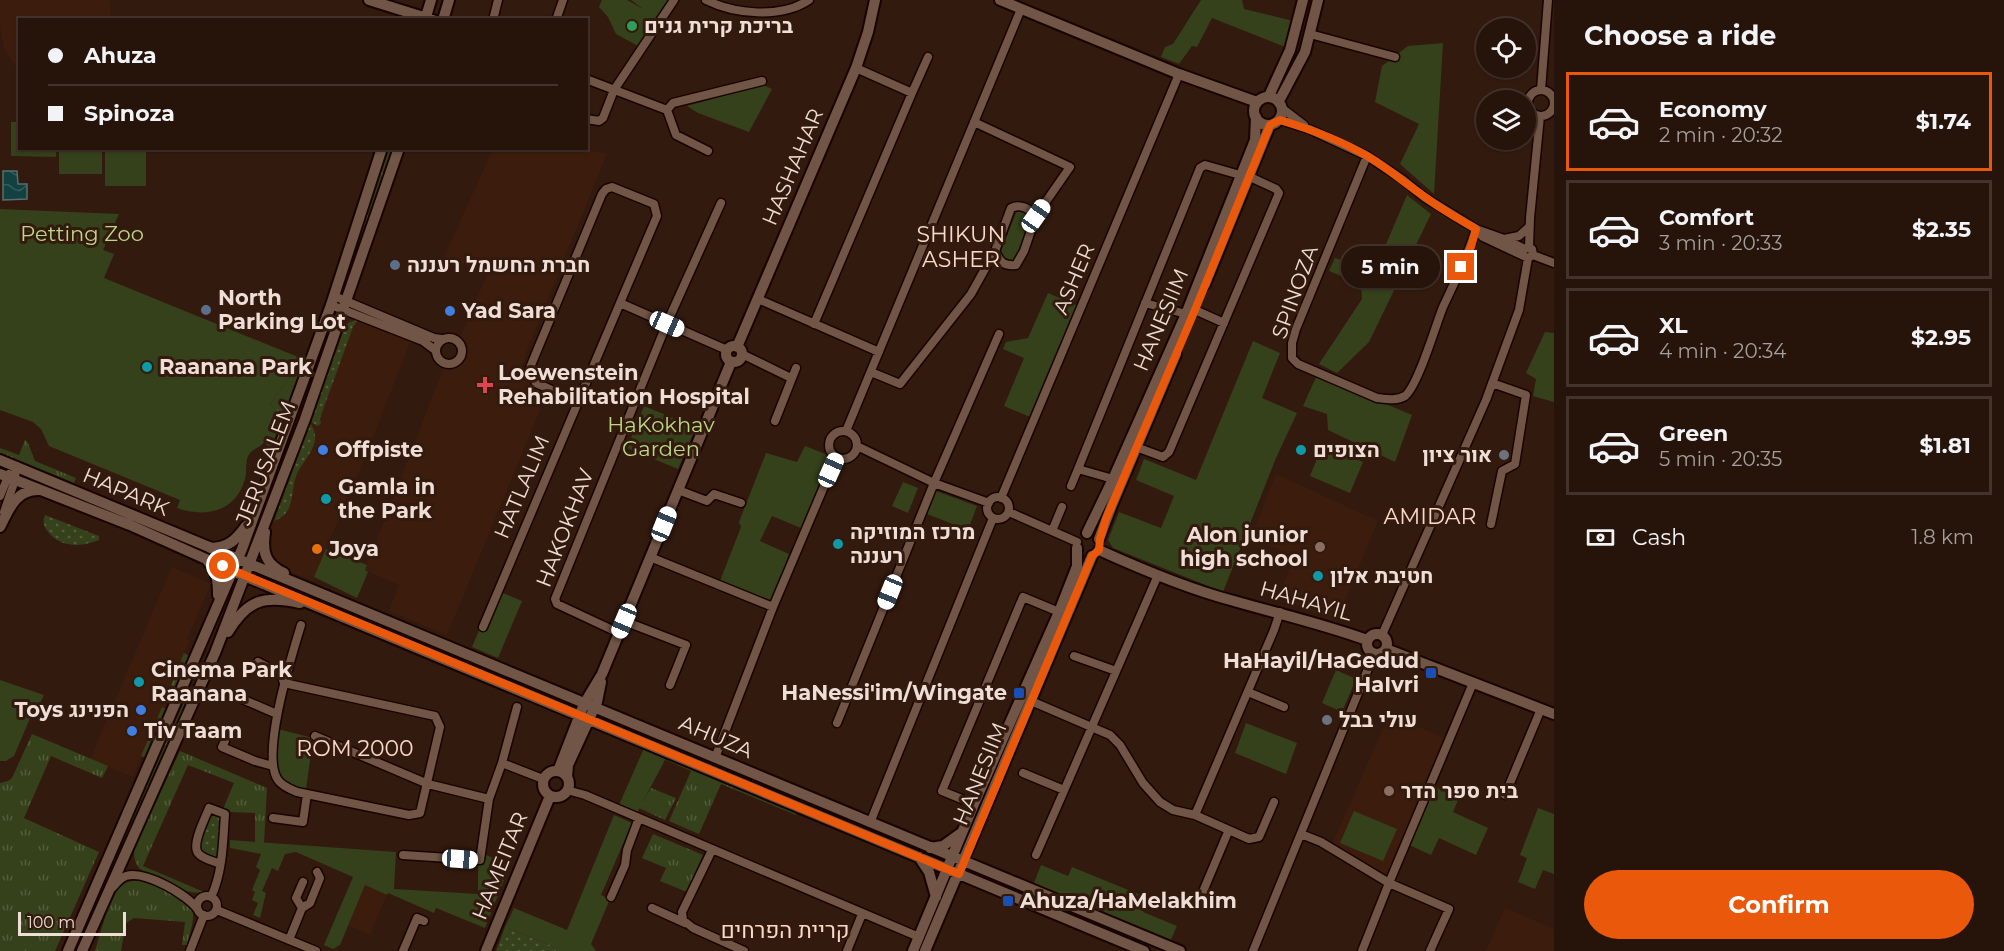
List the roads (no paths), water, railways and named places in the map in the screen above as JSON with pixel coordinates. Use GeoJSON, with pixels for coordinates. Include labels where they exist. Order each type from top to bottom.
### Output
{"type":"FeatureCollection","features":[{"type":"Feature","properties":{"kind":"street"},"geometry":{"type":"LineString","coordinates":[[369,0],[386,2],[426,18]]}},
{"type":"Feature","properties":{"kind":"street"},"geometry":{"type":"LineString","coordinates":[[428,18],[431,0]]}},
{"type":"Feature","properties":{"kind":"street"},"geometry":{"type":"LineString","coordinates":[[444,18],[449,0]]}},
{"type":"Feature","properties":{"kind":"street"},"geometry":{"type":"LineString","coordinates":[[493,18],[498,0]]}},
{"type":"Feature","properties":{"kind":"street"},"geometry":{"type":"LineString","coordinates":[[557,18],[563,0]]}},
{"type":"Feature","properties":{"kind":"street"},"geometry":{"type":"LineString","coordinates":[[588,119],[599,121],[603,118],[614,90],[674,0]]}},
{"type":"Feature","properties":{"kind":"street"},"geometry":{"type":"LineString","coordinates":[[706,0],[736,10],[758,12],[783,10],[808,0]]}},
{"type":"Feature","properties":{"kind":"street","name":"HASHAHAR"},"geometry":{"type":"LineString","coordinates":[[736,350],[856,68],[868,32],[875,0]]}},
{"type":"Feature","properties":{"kind":"street"},"geometry":{"type":"LineString","coordinates":[[1000,0],[1179,74],[1257,102],[1265,97],[1276,110],[1309,129],[1367,156],[1424,197],[1476,229],[1504,239],[1528,253]]}},
{"type":"Feature","properties":{"kind":"street","name":"HANESIIM"},"geometry":{"type":"LineString","coordinates":[[1276,110],[1302,0]]}},
{"type":"Feature","properties":{"kind":"street","name":"HANESIIM"},"geometry":{"type":"LineString","coordinates":[[925,951],[1097,548],[1244,176],[1305,52],[1318,0]]}},
{"type":"Feature","properties":{"kind":"street"},"geometry":{"type":"LineString","coordinates":[[1541,90],[1548,0]]}},
{"type":"Feature","properties":{"kind":"street"},"geometry":{"type":"LineString","coordinates":[[846,431],[1021,9]]}},
{"type":"Feature","properties":{"kind":"street"},"geometry":{"type":"LineString","coordinates":[[1310,34],[1395,57]]}},
{"type":"Feature","properties":{"kind":"street"},"geometry":{"type":"LineString","coordinates":[[814,324],[928,57]]}},
{"type":"Feature","properties":{"kind":"street"},"geometry":{"type":"LineString","coordinates":[[856,68],[912,93]]}},
{"type":"Feature","properties":{"kind":"street","name":"ASHER"},"geometry":{"type":"LineString","coordinates":[[1001,498],[1179,74]]}},
{"type":"Feature","properties":{"kind":"street"},"geometry":{"type":"LineString","coordinates":[[588,80],[667,110],[676,135],[708,151]]}},
{"type":"Feature","properties":{"kind":"street"},"geometry":{"type":"LineString","coordinates":[[667,110],[673,103],[762,81]]}},
{"type":"Feature","properties":{"kind":"street"},"geometry":{"type":"LineString","coordinates":[[1536,92],[1541,90],[1552,96],[1554,105],[1551,112],[1540,116],[1536,114]]}},
{"type":"Feature","properties":{"kind":"street","name":"HANESIIM"},"geometry":{"type":"LineString","coordinates":[[1244,176],[1255,140],[1254,107],[1257,102]]}},
{"type":"Feature","properties":{"kind":"street"},"geometry":{"type":"LineString","coordinates":[[1256,117],[1259,122],[1276,110]]}},
{"type":"Feature","properties":{"kind":"street"},"geometry":{"type":"LineString","coordinates":[[1382,635],[1492,383],[1519,310],[1528,253],[1540,116]]}},
{"type":"Feature","properties":{"kind":"street"},"geometry":{"type":"LineString","coordinates":[[974,122],[1070,167],[1036,216],[1024,251],[1016,265],[1007,266],[1000,262],[995,251]]}},
{"type":"Feature","properties":{"kind":"street","name":"JERUSALEM"},"geometry":{"type":"LineString","coordinates":[[68,951],[139,790],[254,516],[332,300],[381,150]]}},
{"type":"Feature","properties":{"kind":"street","name":"JERUSALEM"},"geometry":{"type":"LineString","coordinates":[[82,951],[215,653],[346,305],[398,150]]}},
{"type":"Feature","properties":{"kind":"street","name":"SPINOZA"},"geometry":{"type":"LineString","coordinates":[[1367,156],[1296,329],[1292,343],[1292,358],[1298,364],[1377,398],[1391,400],[1404,396],[1413,384],[1443,307],[1471,247],[1476,229]]}},
{"type":"Feature","properties":{"kind":"street"},"geometry":{"type":"LineString","coordinates":[[1071,486],[1200,168],[1205,165],[1244,176],[1276,189],[1279,193],[1169,452],[1163,457],[1136,447]]}},
{"type":"Feature","properties":{"kind":"street","name":"HATLALIM"},"geometry":{"type":"LineString","coordinates":[[483,627],[657,216],[654,204],[612,188],[606,189],[602,194],[529,370],[536,383],[578,402]]}},
{"type":"Feature","properties":{"kind":"street","name":"HAKOKHAV"},"geometry":{"type":"LineString","coordinates":[[619,633],[557,604],[555,599],[667,324],[721,203]]}},
{"type":"Feature","properties":{"kind":"street"},"geometry":{"type":"LineString","coordinates":[[871,372],[900,384],[971,294],[995,251],[1011,208],[1017,205],[1024,207],[1036,216]]}},
{"type":"Feature","properties":{"kind":"street"},"geometry":{"type":"LineString","coordinates":[[1504,239],[1519,236],[1529,227]]}},
{"type":"Feature","properties":{"kind":"street"},"geometry":{"type":"LineString","coordinates":[[1476,229],[1483,237],[1554,263]]}},
{"type":"Feature","properties":{"kind":"street"},"geometry":{"type":"LineString","coordinates":[[758,299],[879,352]]}},
{"type":"Feature","properties":{"kind":"street"},"geometry":{"type":"LineString","coordinates":[[332,300],[346,305],[434,338],[451,338],[459,342],[462,351],[459,360],[451,364],[443,363],[437,358],[435,350],[423,341],[346,305]]}},
{"type":"Feature","properties":{"kind":"street"},"geometry":{"type":"LineString","coordinates":[[620,303],[667,324],[736,350],[791,378]]}},
{"type":"Feature","properties":{"kind":"street"},"geometry":{"type":"LineString","coordinates":[[1145,303],[1190,312],[1224,323]]}},
{"type":"Feature","properties":{"kind":"street","name":"HANESIIM"},"geometry":{"type":"LineString","coordinates":[[1087,533],[1190,312]]}},
{"type":"Feature","properties":{"kind":"street"},"geometry":{"type":"LineString","coordinates":[[837,723],[934,483],[999,334]]}},
{"type":"Feature","properties":{"kind":"street"},"geometry":{"type":"LineString","coordinates":[[435,350],[442,339]]}},
{"type":"Feature","properties":{"kind":"street"},"geometry":{"type":"LineString","coordinates":[[562,774],[581,735],[589,706],[732,362],[726,358],[736,350]]}},
{"type":"Feature","properties":{"kind":"street"},"geometry":{"type":"LineString","coordinates":[[775,421],[796,368]]}},
{"type":"Feature","properties":{"kind":"street"},"geometry":{"type":"LineString","coordinates":[[1491,524],[1502,471],[1515,464],[1526,395],[1492,383]]}},
{"type":"Feature","properties":{"kind":"street"},"geometry":{"type":"LineString","coordinates":[[846,431],[854,436],[857,446],[854,454],[841,459],[836,458],[828,448],[830,438],[836,432],[846,431]]}},
{"type":"Feature","properties":{"kind":"street"},"geometry":{"type":"LineString","coordinates":[[857,446],[934,483],[989,503]]}},
{"type":"Feature","properties":{"kind":"street"},"geometry":{"type":"LineString","coordinates":[[715,758],[773,607],[836,458]]}},
{"type":"Feature","properties":{"kind":"street","name":"HAPARK"},"geometry":{"type":"LineString","coordinates":[[0,460],[234,565]]}},
{"type":"Feature","properties":{"kind":"street"},"geometry":{"type":"LineString","coordinates":[[0,496],[7,477],[16,466]]}},
{"type":"Feature","properties":{"kind":"street"},"geometry":{"type":"LineString","coordinates":[[1078,469],[1113,479]]}},
{"type":"Feature","properties":{"kind":"street"},"geometry":{"type":"LineString","coordinates":[[0,525],[7,477]]}},
{"type":"Feature","properties":{"kind":"street","name":"HAPARK"},"geometry":{"type":"LineString","coordinates":[[7,477],[206,553]]}},
{"type":"Feature","properties":{"kind":"street"},"geometry":{"type":"LineString","coordinates":[[0,525],[21,493],[30,490],[46,491]]}},
{"type":"Feature","properties":{"kind":"street"},"geometry":{"type":"LineString","coordinates":[[678,490],[707,501],[714,494],[741,503]]}},
{"type":"Feature","properties":{"kind":"street"},"geometry":{"type":"LineString","coordinates":[[995,498],[1001,498],[1009,505],[1009,512],[1004,518],[993,518],[988,511],[989,503],[995,498]]}},
{"type":"Feature","properties":{"kind":"street"},"geometry":{"type":"LineString","coordinates":[[1052,531],[1062,507]]}},
{"type":"Feature","properties":{"kind":"street"},"geometry":{"type":"LineString","coordinates":[[1009,512],[1077,545],[1083,555],[1097,548],[1092,533],[1082,534],[1077,545]]}},
{"type":"Feature","properties":{"kind":"street"},"geometry":{"type":"LineString","coordinates":[[218,602],[218,579],[206,553],[232,543],[254,516]]}},
{"type":"Feature","properties":{"kind":"street"},"geometry":{"type":"LineString","coordinates":[[870,823],[993,518]]}},
{"type":"Feature","properties":{"kind":"street"},"geometry":{"type":"LineString","coordinates":[[266,519],[263,546],[268,563],[337,601]]}},
{"type":"Feature","properties":{"kind":"street","name":"HANESIIM"},"geometry":{"type":"LineString","coordinates":[[913,951],[974,804],[1059,612],[1077,566],[1077,545]]}},
{"type":"Feature","properties":{"kind":"street","name":"HAHAYIL"},"geometry":{"type":"LineString","coordinates":[[1097,548],[1158,575],[1233,601],[1280,612],[1367,640]]}},
{"type":"Feature","properties":{"kind":"street"},"geometry":{"type":"LineString","coordinates":[[650,557],[773,607]]}},
{"type":"Feature","properties":{"kind":"street","name":"AHUZA"},"geometry":{"type":"LineString","coordinates":[[234,565],[249,564],[1180,951]]}},
{"type":"Feature","properties":{"kind":"street","name":"AHUZA"},"geometry":{"type":"LineString","coordinates":[[234,565],[244,576],[1144,951]]}},
{"type":"Feature","properties":{"kind":"street"},"geometry":{"type":"LineString","coordinates":[[1036,855],[1158,575]]}},
{"type":"Feature","properties":{"kind":"street"},"geometry":{"type":"LineString","coordinates":[[974,804],[942,791],[1023,597],[1059,612]]}},
{"type":"Feature","properties":{"kind":"street"},"geometry":{"type":"LineString","coordinates":[[215,653],[238,616],[252,605],[263,601],[290,601],[337,615]]}},
{"type":"Feature","properties":{"kind":"street"},"geometry":{"type":"LineString","coordinates":[[1196,815],[1280,612]]}},
{"type":"Feature","properties":{"kind":"street"},"geometry":{"type":"LineString","coordinates":[[624,621],[686,645],[670,685]]}},
{"type":"Feature","properties":{"kind":"street"},"geometry":{"type":"LineString","coordinates":[[284,683],[435,716],[440,727],[422,810],[414,815],[308,794],[285,786],[277,779],[273,766],[277,714],[284,683],[301,625]]}},
{"type":"Feature","properties":{"kind":"street"},"geometry":{"type":"LineString","coordinates":[[1372,635],[1382,635],[1386,640],[1386,649],[1381,654],[1374,654],[1368,650],[1367,640],[1372,635]]}},
{"type":"Feature","properties":{"kind":"street"},"geometry":{"type":"LineString","coordinates":[[1386,649],[1554,714]]}},
{"type":"Feature","properties":{"kind":"street"},"geometry":{"type":"LineString","coordinates":[[1253,951],[1374,654]]}},
{"type":"Feature","properties":{"kind":"street"},"geometry":{"type":"LineString","coordinates":[[1074,656],[1116,671]]}},
{"type":"Feature","properties":{"kind":"street"},"geometry":{"type":"LineString","coordinates":[[258,662],[281,674],[284,683]]}},
{"type":"Feature","properties":{"kind":"street"},"geometry":{"type":"LineString","coordinates":[[1362,951],[1473,683]]}},
{"type":"Feature","properties":{"kind":"street"},"geometry":{"type":"LineString","coordinates":[[1248,692],[1284,707]]}},
{"type":"Feature","properties":{"kind":"street"},"geometry":{"type":"LineString","coordinates":[[242,699],[277,714]]}},
{"type":"Feature","properties":{"kind":"street"},"geometry":{"type":"LineString","coordinates":[[1031,701],[1110,735],[1120,745],[1143,783],[1160,802],[1173,810],[1196,815],[1228,832],[1249,839],[1259,837],[1274,802]]}},
{"type":"Feature","properties":{"kind":"street"},"geometry":{"type":"LineString","coordinates":[[403,855],[480,860],[489,799],[502,763],[517,706]]}},
{"type":"Feature","properties":{"kind":"street"},"geometry":{"type":"LineString","coordinates":[[1505,795],[1540,709]]}},
{"type":"Feature","properties":{"kind":"street"},"geometry":{"type":"LineString","coordinates":[[315,736],[428,784],[489,799]]}},
{"type":"Feature","properties":{"kind":"street"},"geometry":{"type":"LineString","coordinates":[[225,741],[222,747],[273,766]]}},
{"type":"Feature","properties":{"kind":"street"},"geometry":{"type":"LineString","coordinates":[[502,763],[543,779]]}},
{"type":"Feature","properties":{"kind":"street"},"geometry":{"type":"LineString","coordinates":[[549,772],[562,774],[569,786],[567,790],[561,796],[550,796],[543,789],[543,779],[549,772]]}},
{"type":"Feature","properties":{"kind":"street"},"geometry":{"type":"LineString","coordinates":[[1023,773],[1064,790]]}},
{"type":"Feature","properties":{"kind":"street"},"geometry":{"type":"LineString","coordinates":[[567,790],[585,795],[919,938]]}},
{"type":"Feature","properties":{"kind":"street"},"geometry":{"type":"LineString","coordinates":[[273,818],[303,822],[308,794]]}},
{"type":"Feature","properties":{"kind":"street","name":"HAMEITAR"},"geometry":{"type":"LineString","coordinates":[[486,951],[550,796]]}},
{"type":"Feature","properties":{"kind":"street"},"geometry":{"type":"LineString","coordinates":[[211,897],[218,883],[220,864],[225,814],[210,808],[196,840],[197,849],[200,855],[220,864]]}},
{"type":"Feature","properties":{"kind":"street"},"geometry":{"type":"LineString","coordinates":[[611,897],[625,865],[627,850],[639,818]]}},
{"type":"Feature","properties":{"kind":"street"},"geometry":{"type":"LineString","coordinates":[[1199,902],[1228,832]]}},
{"type":"Feature","properties":{"kind":"street"},"geometry":{"type":"LineString","coordinates":[[930,848],[943,846],[962,833]]}},
{"type":"Feature","properties":{"kind":"street"},"geometry":{"type":"LineString","coordinates":[[1301,834],[1321,842],[1389,883],[1449,909],[1430,951]]}},
{"type":"Feature","properties":{"kind":"street"},"geometry":{"type":"LineString","coordinates":[[975,837],[975,853],[982,869]]}},
{"type":"Feature","properties":{"kind":"street"},"geometry":{"type":"LineString","coordinates":[[685,923],[682,912],[712,850]]}},
{"type":"Feature","properties":{"kind":"street"},"geometry":{"type":"LineString","coordinates":[[919,857],[929,872],[936,897]]}},
{"type":"Feature","properties":{"kind":"street"},"geometry":{"type":"LineString","coordinates":[[289,940],[302,908],[310,903],[320,878],[317,872]]}},
{"type":"Feature","properties":{"kind":"street"},"geometry":{"type":"LineString","coordinates":[[104,898],[124,877],[137,875],[165,885],[188,899],[201,912],[212,915],[217,910]]}},
{"type":"Feature","properties":{"kind":"street"},"geometry":{"type":"LineString","coordinates":[[302,908],[296,898],[303,882]]}},
{"type":"Feature","properties":{"kind":"street"},"geometry":{"type":"LineString","coordinates":[[950,893],[959,885],[980,882]]}},
{"type":"Feature","properties":{"kind":"street"},"geometry":{"type":"LineString","coordinates":[[190,951],[201,912],[200,900],[204,897],[211,897],[216,901],[217,910]]}},
{"type":"Feature","properties":{"kind":"street"},"geometry":{"type":"LineString","coordinates":[[652,908],[744,951]]}},
{"type":"Feature","properties":{"kind":"street"},"geometry":{"type":"LineString","coordinates":[[217,910],[316,951]]}},
{"type":"Feature","properties":{"kind":"street"},"geometry":{"type":"LineString","coordinates":[[847,951],[862,914]]}},
{"type":"Feature","properties":{"kind":"street"},"geometry":{"type":"LineString","coordinates":[[403,951],[417,918],[423,921]]}},
{"type":"Feature","properties":{"kind":"water"},"geometry":{"type":"Polygon","coordinates":[[[3,171],[17,171],[18,184],[27,184],[27,199],[3,200],[3,171]]]}},
{"type":"Feature","properties":{"kind":"place","name":"בריכת קרית גנים"},"geometry":{"type":"Point","coordinates":[632,26]}},
{"type":"Feature","properties":{"kind":"place","name":"חברת החשמל רעננה"},"geometry":{"type":"Point","coordinates":[395,265]}},
{"type":"Feature","properties":{"kind":"place","name":"North Parking Lot"},"geometry":{"type":"Point","coordinates":[206,310]}},
{"type":"Feature","properties":{"kind":"place","name":"Yad Sara"},"geometry":{"type":"Point","coordinates":[450,311]}},
{"type":"Feature","properties":{"kind":"place","name":"Raanana Park"},"geometry":{"type":"Point","coordinates":[147,367]}},
{"type":"Feature","properties":{"kind":"place","name":"Loewenstein Rehabilitation Hospital"},"geometry":{"type":"Point","coordinates":[485,385]}},
{"type":"Feature","properties":{"kind":"place","name":"Offpiste"},"geometry":{"type":"Point","coordinates":[323,450]}},
{"type":"Feature","properties":{"kind":"place","name":"הצופים"},"geometry":{"type":"Point","coordinates":[1301,450]}},
{"type":"Feature","properties":{"kind":"place","name":"אור ציון"},"geometry":{"type":"Point","coordinates":[1504,455]}},
{"type":"Feature","properties":{"kind":"place","name":"Gamla in the Park"},"geometry":{"type":"Point","coordinates":[326,499]}},
{"type":"Feature","properties":{"kind":"place","name":"מרכז המוזיקה רעננה"},"geometry":{"type":"Point","coordinates":[838,544]}},
{"type":"Feature","properties":{"kind":"place","name":"Alon junior high school"},"geometry":{"type":"Point","coordinates":[1320,547]}},
{"type":"Feature","properties":{"kind":"place","name":"Joya"},"geometry":{"type":"Point","coordinates":[317,549]}},
{"type":"Feature","properties":{"kind":"place","name":"חטיבת אלון"},"geometry":{"type":"Point","coordinates":[1318,576]}},
{"type":"Feature","properties":{"kind":"place","name":"HaHayil/HaGedud HaIvri"},"geometry":{"type":"Point","coordinates":[1431,673]}},
{"type":"Feature","properties":{"kind":"place","name":"Cinema Park Raanana"},"geometry":{"type":"Point","coordinates":[139,682]}},
{"type":"Feature","properties":{"kind":"place","name":"HaNessi'im/Wingate"},"geometry":{"type":"Point","coordinates":[1019,693]}},
{"type":"Feature","properties":{"kind":"place","name":"Toys הפנינג"},"geometry":{"type":"Point","coordinates":[141,710]}},
{"type":"Feature","properties":{"kind":"place","name":"עולי בבל"},"geometry":{"type":"Point","coordinates":[1327,720]}},
{"type":"Feature","properties":{"kind":"place","name":"Tiv Taam"},"geometry":{"type":"Point","coordinates":[132,731]}},
{"type":"Feature","properties":{"kind":"place","name":"בית ספר הדר"},"geometry":{"type":"Point","coordinates":[1389,791]}},
{"type":"Feature","properties":{"kind":"place","name":"Ahuza/HaMelakhim"},"geometry":{"type":"Point","coordinates":[1008,901]}},
{"type":"Feature","properties":{"kind":"district","name":"SHIKUN ASHER"},"geometry":{"type":"Point","coordinates":[961,246]}},
{"type":"Feature","properties":{"kind":"district","name":"AMIDAR"},"geometry":{"type":"Point","coordinates":[1430,516]}},
{"type":"Feature","properties":{"kind":"district","name":"ROM 2000"},"geometry":{"type":"Point","coordinates":[355,748]}},
{"type":"Feature","properties":{"kind":"district","name":"קריית הפרחים"},"geometry":{"type":"Point","coordinates":[785,930]}},
{"type":"Feature","properties":{"kind":"park label","name":"Petting Zoo"},"geometry":{"type":"Point","coordinates":[82,234]}},
{"type":"Feature","properties":{"kind":"park label","name":"HaKokhav Garden"},"geometry":{"type":"Point","coordinates":[661,437]}}]}
